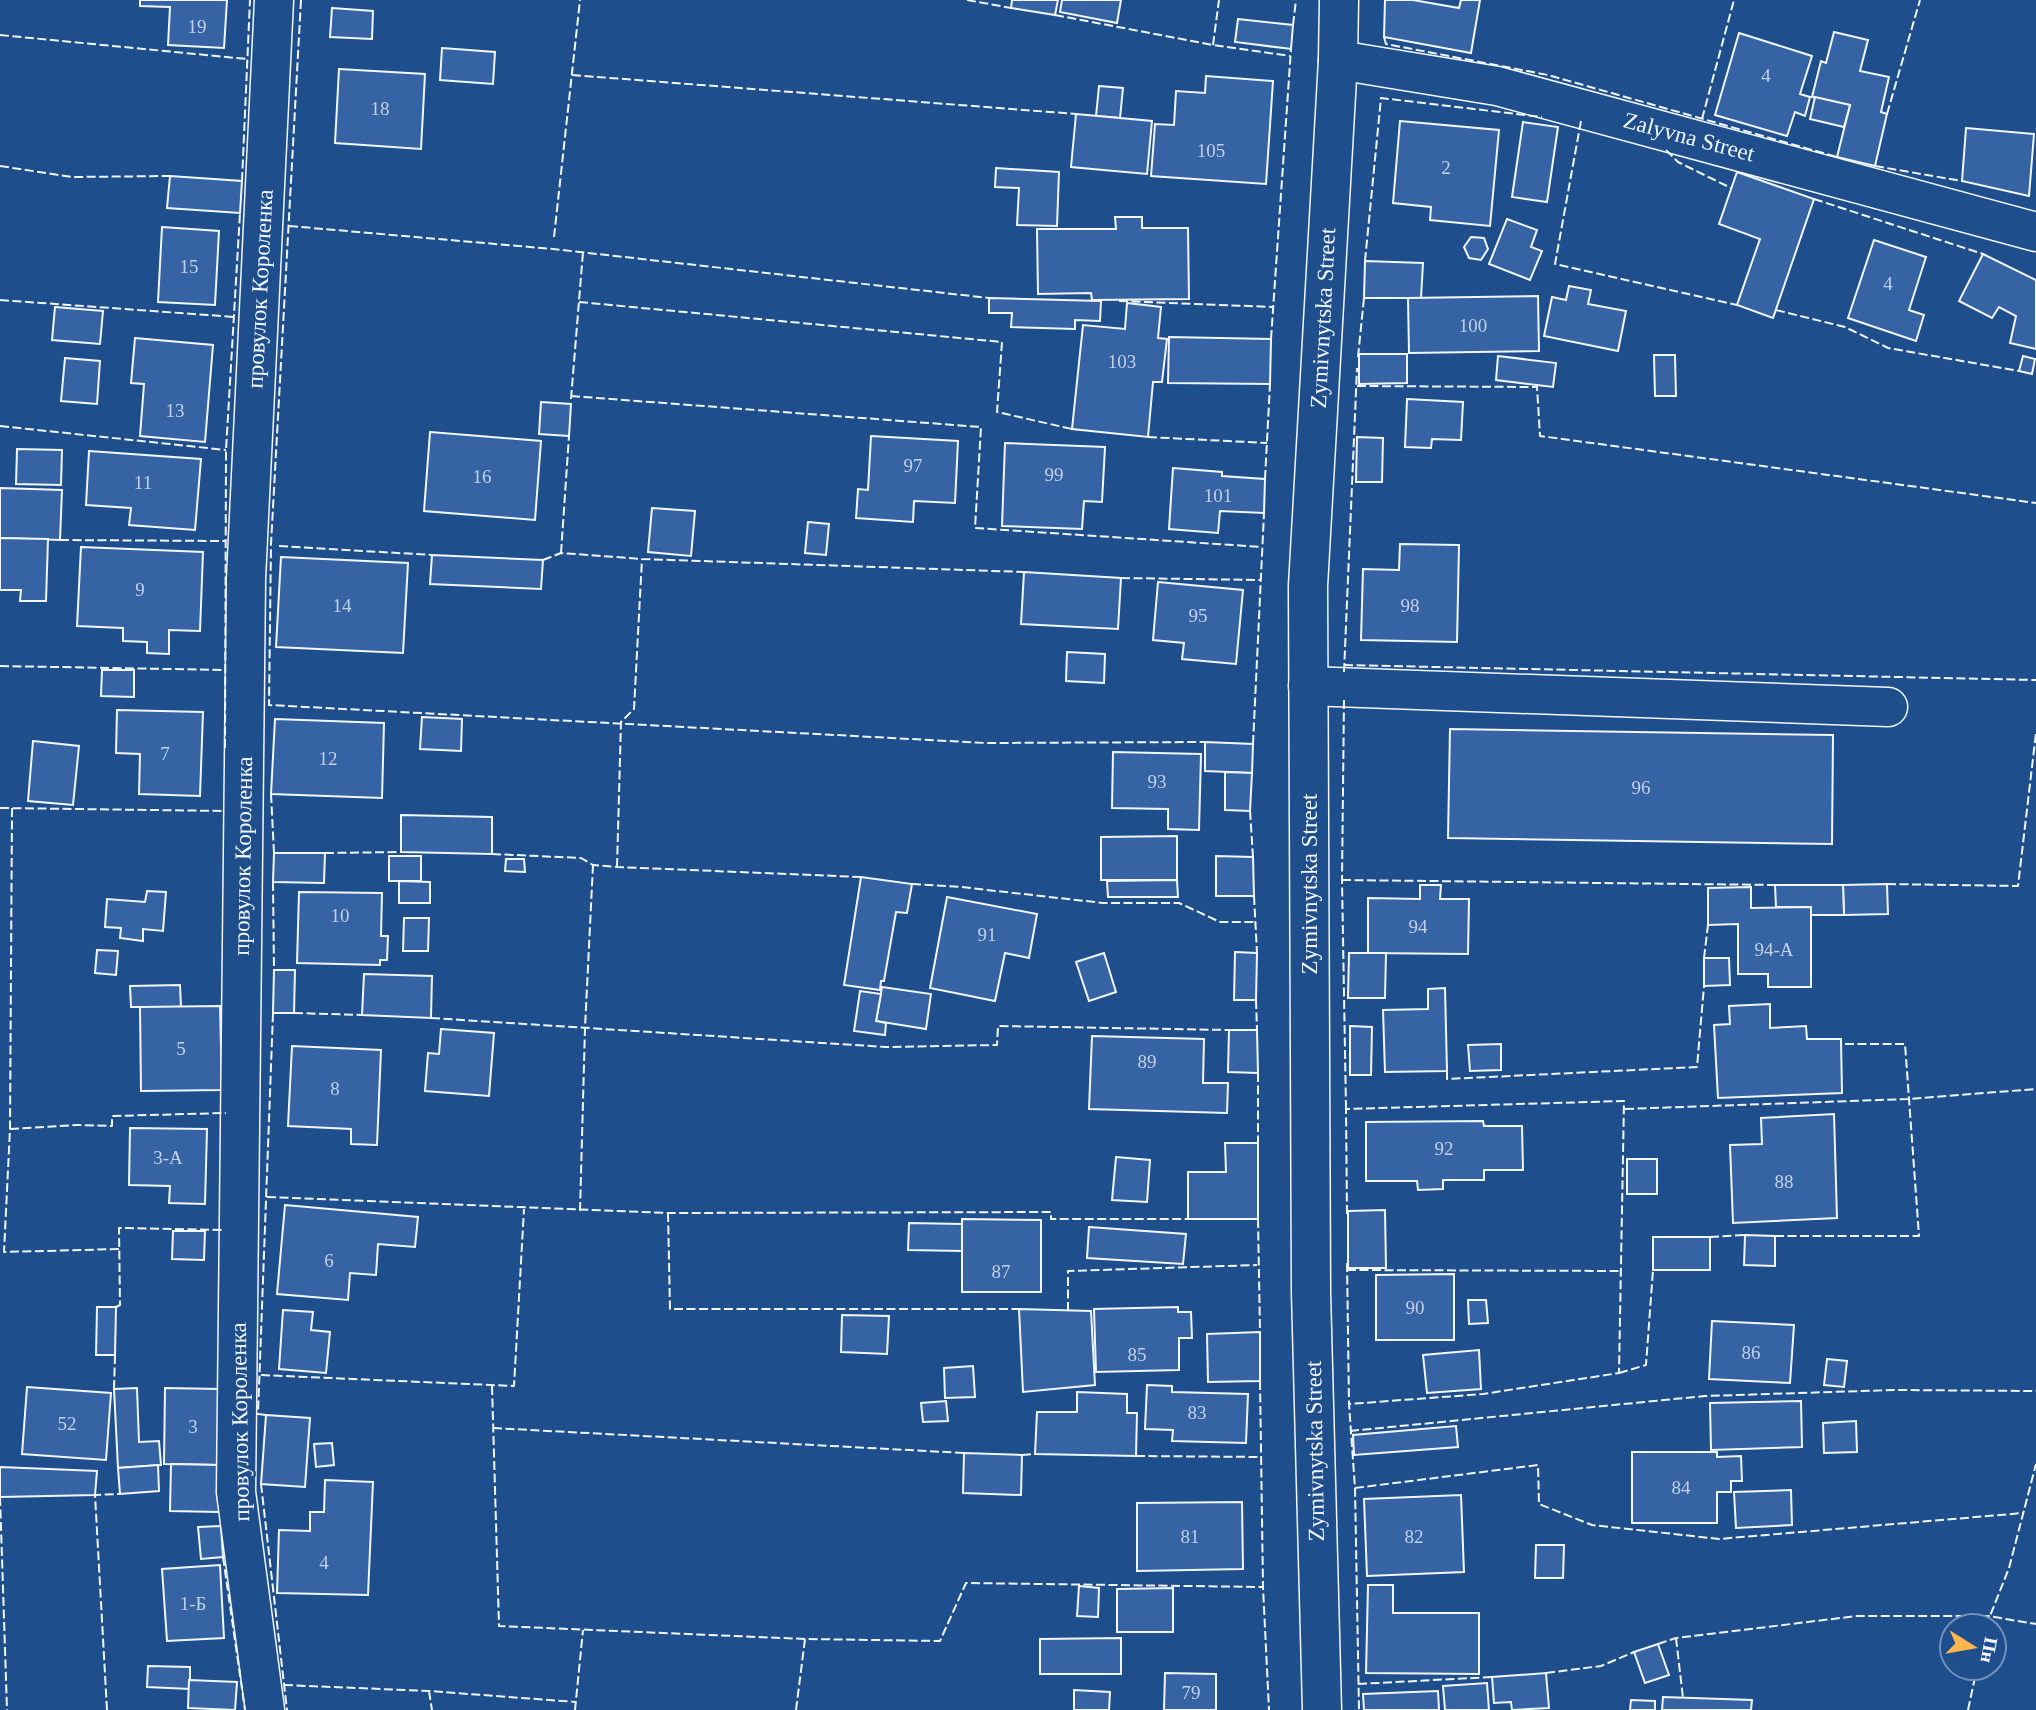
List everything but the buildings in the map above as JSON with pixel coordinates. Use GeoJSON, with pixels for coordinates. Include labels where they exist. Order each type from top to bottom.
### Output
{"type":"FeatureCollection","features":[{"type":"Feature","properties":{"kind":"street","name":"провулок Короленка"},"geometry":{"type":"LineString","coordinates":[[265,1710],[236,1492],[246,579],[274,0]]}},
{"type":"Feature","properties":{"kind":"street","name":"Zymivnytska Street"},"geometry":{"type":"LineString","coordinates":[[1322,1710],[1311,1292],[1308,586],[1338,60],[1339,0]]}},
{"type":"Feature","properties":{"kind":"street","name":"Zalyvna Street"},"geometry":{"type":"LineString","coordinates":[[1338,60],[1497,86],[2036,232]]}},
{"type":"Feature","properties":{"kind":"street"},"geometry":{"type":"LineString","coordinates":[[1308,686],[1888,707]]}},
{"type":"Feature","properties":{"kind":"fence"},"geometry":{"type":"LineString","coordinates":[[242,181],[250,0]]}},
{"type":"Feature","properties":{"kind":"fence"},"geometry":{"type":"LineString","coordinates":[[301,0],[271,544],[269,705],[986,743],[1205,742]]}},
{"type":"Feature","properties":{"kind":"fence"},"geometry":{"type":"LineString","coordinates":[[554,237],[580,0]]}},
{"type":"Feature","properties":{"kind":"fence"},"geometry":{"type":"LineString","coordinates":[[967,0],[1011,8]]}},
{"type":"Feature","properties":{"kind":"fence"},"geometry":{"type":"LineString","coordinates":[[1213,45],[1219,0]]}},
{"type":"Feature","properties":{"kind":"fence"},"geometry":{"type":"LineString","coordinates":[[1293,25],[1296,0]]}},
{"type":"Feature","properties":{"kind":"fence"},"geometry":{"type":"LineString","coordinates":[[1702,119],[1734,0]]}},
{"type":"Feature","properties":{"kind":"fence"},"geometry":{"type":"LineString","coordinates":[[1887,114],[1920,0]]}},
{"type":"Feature","properties":{"kind":"fence"},"geometry":{"type":"LineString","coordinates":[[1055,15],[1213,45],[1290,56]]}},
{"type":"Feature","properties":{"kind":"fence"},"geometry":{"type":"LineString","coordinates":[[0,35],[247,59]]}},
{"type":"Feature","properties":{"kind":"fence"},"geometry":{"type":"LineString","coordinates":[[1384,37],[1386,44],[1548,75],[1837,157]]}},
{"type":"Feature","properties":{"kind":"fence"},"geometry":{"type":"LineString","coordinates":[[1271,339],[1291,49]]}},
{"type":"Feature","properties":{"kind":"fence"},"geometry":{"type":"LineString","coordinates":[[572,75],[1076,114]]}},
{"type":"Feature","properties":{"kind":"fence"},"geometry":{"type":"LineString","coordinates":[[1365,261],[1381,98],[1542,117]]}},
{"type":"Feature","properties":{"kind":"fence"},"geometry":{"type":"LineString","coordinates":[[1581,121],[1555,264],[1737,305]]}},
{"type":"Feature","properties":{"kind":"fence"},"geometry":{"type":"LineString","coordinates":[[1666,150],[1678,162],[1731,188]]}},
{"type":"Feature","properties":{"kind":"fence"},"geometry":{"type":"LineString","coordinates":[[0,166],[72,177],[170,176]]}},
{"type":"Feature","properties":{"kind":"fence"},"geometry":{"type":"LineString","coordinates":[[1875,166],[1962,181]]}},
{"type":"Feature","properties":{"kind":"fence"},"geometry":{"type":"LineString","coordinates":[[1814,199],[1983,254]]}},
{"type":"Feature","properties":{"kind":"fence"},"geometry":{"type":"LineString","coordinates":[[225,748],[226,450],[240,213]]}},
{"type":"Feature","properties":{"kind":"fence"},"geometry":{"type":"LineString","coordinates":[[289,226],[553,249],[989,298]]}},
{"type":"Feature","properties":{"kind":"fence"},"geometry":{"type":"LineString","coordinates":[[571,399],[583,252]]}},
{"type":"Feature","properties":{"kind":"fence"},"geometry":{"type":"LineString","coordinates":[[1358,357],[1364,298]]}},
{"type":"Feature","properties":{"kind":"fence"},"geometry":{"type":"LineString","coordinates":[[0,300],[235,317]]}},
{"type":"Feature","properties":{"kind":"fence"},"geometry":{"type":"LineString","coordinates":[[1119,301],[1273,307]]}},
{"type":"Feature","properties":{"kind":"fence"},"geometry":{"type":"LineString","coordinates":[[579,302],[1002,342],[997,412],[1072,429]]}},
{"type":"Feature","properties":{"kind":"fence"},"geometry":{"type":"LineString","coordinates":[[1776,310],[1845,327],[1888,348],[2019,371]]}},
{"type":"Feature","properties":{"kind":"fence"},"geometry":{"type":"LineString","coordinates":[[1344,672],[1357,368]]}},
{"type":"Feature","properties":{"kind":"fence"},"geometry":{"type":"LineString","coordinates":[[1265,479],[1270,384]]}},
{"type":"Feature","properties":{"kind":"fence"},"geometry":{"type":"LineString","coordinates":[[1357,386],[1537,387],[1540,436],[2036,503]]}},
{"type":"Feature","properties":{"kind":"fence"},"geometry":{"type":"LineString","coordinates":[[571,396],[981,427],[975,528],[1262,547]]}},
{"type":"Feature","properties":{"kind":"fence"},"geometry":{"type":"LineString","coordinates":[[0,426],[226,450]]}},
{"type":"Feature","properties":{"kind":"fence"},"geometry":{"type":"LineString","coordinates":[[561,553],[569,436]]}},
{"type":"Feature","properties":{"kind":"fence"},"geometry":{"type":"LineString","coordinates":[[1148,437],[1267,443]]}},
{"type":"Feature","properties":{"kind":"fence"},"geometry":{"type":"LineString","coordinates":[[1253,744],[1264,513]]}},
{"type":"Feature","properties":{"kind":"fence"},"geometry":{"type":"LineString","coordinates":[[60,540],[225,541]]}},
{"type":"Feature","properties":{"kind":"fence"},"geometry":{"type":"LineString","coordinates":[[279,546],[432,555]]}},
{"type":"Feature","properties":{"kind":"fence"},"geometry":{"type":"LineString","coordinates":[[543,560],[561,553],[642,559],[1024,572]]}},
{"type":"Feature","properties":{"kind":"fence"},"geometry":{"type":"LineString","coordinates":[[617,867],[621,722],[634,709],[642,559]]}},
{"type":"Feature","properties":{"kind":"fence"},"geometry":{"type":"LineString","coordinates":[[1121,578],[1261,580]]}},
{"type":"Feature","properties":{"kind":"fence"},"geometry":{"type":"LineString","coordinates":[[1344,665],[2036,680]]}},
{"type":"Feature","properties":{"kind":"fence"},"geometry":{"type":"LineString","coordinates":[[0,666],[224,670]]}},
{"type":"Feature","properties":{"kind":"fence"},"geometry":{"type":"LineString","coordinates":[[1344,700],[1342,880],[1346,1109]]}},
{"type":"Feature","properties":{"kind":"fence"},"geometry":{"type":"LineString","coordinates":[[1887,884],[2018,886],[2036,733]]}},
{"type":"Feature","properties":{"kind":"fence"},"geometry":{"type":"LineString","coordinates":[[271,794],[274,853]]}},
{"type":"Feature","properties":{"kind":"fence"},"geometry":{"type":"LineString","coordinates":[[0,808],[225,811]]}},
{"type":"Feature","properties":{"kind":"fence"},"geometry":{"type":"LineString","coordinates":[[12,808],[10,1129],[4,1252],[120,1249]]}},
{"type":"Feature","properties":{"kind":"fence"},"geometry":{"type":"LineString","coordinates":[[1250,811],[1253,857]]}},
{"type":"Feature","properties":{"kind":"fence"},"geometry":{"type":"LineString","coordinates":[[325,853],[401,852]]}},
{"type":"Feature","properties":{"kind":"fence"},"geometry":{"type":"LineString","coordinates":[[492,854],[581,858],[593,865],[617,867],[861,877]]}},
{"type":"Feature","properties":{"kind":"fence"},"geometry":{"type":"LineString","coordinates":[[580,1211],[593,865]]}},
{"type":"Feature","properties":{"kind":"fence"},"geometry":{"type":"LineString","coordinates":[[1342,880],[1775,885]]}},
{"type":"Feature","properties":{"kind":"fence"},"geometry":{"type":"LineString","coordinates":[[273,882],[274,970]]}},
{"type":"Feature","properties":{"kind":"fence"},"geometry":{"type":"LineString","coordinates":[[912,884],[1103,903],[1179,903],[1220,922],[1255,922]]}},
{"type":"Feature","properties":{"kind":"fence"},"geometry":{"type":"LineString","coordinates":[[1254,896],[1257,953]]}},
{"type":"Feature","properties":{"kind":"fence"},"geometry":{"type":"LineString","coordinates":[[1704,958],[1708,925]]}},
{"type":"Feature","properties":{"kind":"fence"},"geometry":{"type":"LineString","coordinates":[[1447,1071],[1447,1079],[1697,1067],[1704,986]]}},
{"type":"Feature","properties":{"kind":"fence"},"geometry":{"type":"LineString","coordinates":[[1256,1000],[1257,1030]]}},
{"type":"Feature","properties":{"kind":"fence"},"geometry":{"type":"LineString","coordinates":[[266,1415],[258,1414],[273,1013]]}},
{"type":"Feature","properties":{"kind":"fence"},"geometry":{"type":"LineString","coordinates":[[294,1013],[362,1015]]}},
{"type":"Feature","properties":{"kind":"fence"},"geometry":{"type":"LineString","coordinates":[[431,1018],[886,1047],[997,1045],[998,1026],[1229,1030]]}},
{"type":"Feature","properties":{"kind":"fence"},"geometry":{"type":"LineString","coordinates":[[1775,1236],[1919,1236],[1905,1044],[1840,1044]]}},
{"type":"Feature","properties":{"kind":"fence"},"geometry":{"type":"LineString","coordinates":[[1258,1073],[1258,1143]]}},
{"type":"Feature","properties":{"kind":"fence"},"geometry":{"type":"LineString","coordinates":[[1625,1109],[1908,1099],[2036,1089]]}},
{"type":"Feature","properties":{"kind":"fence"},"geometry":{"type":"LineString","coordinates":[[1347,1214],[1346,1109],[1624,1101],[1619,1373],[1483,1394],[1349,1404]]}},
{"type":"Feature","properties":{"kind":"fence"},"geometry":{"type":"LineString","coordinates":[[10,1129],[112,1126],[112,1116],[226,1113]]}},
{"type":"Feature","properties":{"kind":"fence"},"geometry":{"type":"LineString","coordinates":[[267,1197],[668,1213],[1051,1212],[1051,1219],[1188,1219]]}},
{"type":"Feature","properties":{"kind":"fence"},"geometry":{"type":"LineString","coordinates":[[261,1375],[514,1386],[524,1209]]}},
{"type":"Feature","properties":{"kind":"fence"},"geometry":{"type":"LineString","coordinates":[[668,1213],[670,1309],[1019,1309]]}},
{"type":"Feature","properties":{"kind":"fence"},"geometry":{"type":"LineString","coordinates":[[1258,1219],[1260,1332]]}},
{"type":"Feature","properties":{"kind":"fence"},"geometry":{"type":"LineString","coordinates":[[116,1307],[120,1305],[119,1228],[222,1230]]}},
{"type":"Feature","properties":{"kind":"fence"},"geometry":{"type":"LineString","coordinates":[[1710,1237],[1745,1235]]}},
{"type":"Feature","properties":{"kind":"fence"},"geometry":{"type":"LineString","coordinates":[[1347,1263],[1359,1710]]}},
{"type":"Feature","properties":{"kind":"fence"},"geometry":{"type":"LineString","coordinates":[[1068,1311],[1068,1271],[1257,1265]]}},
{"type":"Feature","properties":{"kind":"fence"},"geometry":{"type":"LineString","coordinates":[[1347,1270],[1621,1271]]}},
{"type":"Feature","properties":{"kind":"fence"},"geometry":{"type":"LineString","coordinates":[[1619,1373],[1646,1365],[1653,1270]]}},
{"type":"Feature","properties":{"kind":"fence"},"geometry":{"type":"LineString","coordinates":[[114,1389],[115,1355]]}},
{"type":"Feature","properties":{"kind":"fence"},"geometry":{"type":"LineString","coordinates":[[1260,1381],[1263,1587],[1269,1710]]}},
{"type":"Feature","properties":{"kind":"fence"},"geometry":{"type":"LineString","coordinates":[[492,1386],[499,1626],[805,1639],[940,1641],[966,1583],[1263,1587]]}},
{"type":"Feature","properties":{"kind":"fence"},"geometry":{"type":"LineString","coordinates":[[1350,1431],[1705,1396],[1894,1390],[2036,1391]]}},
{"type":"Feature","properties":{"kind":"fence"},"geometry":{"type":"LineString","coordinates":[[493,1428],[964,1453]]}},
{"type":"Feature","properties":{"kind":"fence"},"geometry":{"type":"LineString","coordinates":[[1022,1455],[1035,1454]]}},
{"type":"Feature","properties":{"kind":"fence"},"geometry":{"type":"LineString","coordinates":[[1136,1456],[1262,1457]]}},
{"type":"Feature","properties":{"kind":"fence"},"geometry":{"type":"LineString","coordinates":[[1992,1612],[2009,1568],[2036,1464]]}},
{"type":"Feature","properties":{"kind":"fence"},"geometry":{"type":"LineString","coordinates":[[1355,1488],[1538,1465],[1539,1504],[1592,1525],[1719,1539],[2023,1513]]}},
{"type":"Feature","properties":{"kind":"fence"},"geometry":{"type":"LineString","coordinates":[[261,1484],[287,1710]]}},
{"type":"Feature","properties":{"kind":"fence"},"geometry":{"type":"LineString","coordinates":[[107,1710],[95,1495],[120,1494]]}},
{"type":"Feature","properties":{"kind":"fence"},"geometry":{"type":"LineString","coordinates":[[0,1497],[7,1710]]}},
{"type":"Feature","properties":{"kind":"fence"},"geometry":{"type":"LineString","coordinates":[[223,1557],[245,1710]]}},
{"type":"Feature","properties":{"kind":"fence"},"geometry":{"type":"LineString","coordinates":[[1658,1644],[1676,1638],[1857,1616],[1988,1616],[2036,1624]]}},
{"type":"Feature","properties":{"kind":"fence"},"geometry":{"type":"LineString","coordinates":[[575,1710],[583,1630]]}},
{"type":"Feature","properties":{"kind":"fence"},"geometry":{"type":"LineString","coordinates":[[1676,1638],[1683,1698]]}},
{"type":"Feature","properties":{"kind":"fence"},"geometry":{"type":"LineString","coordinates":[[796,1710],[805,1639]]}},
{"type":"Feature","properties":{"kind":"fence"},"geometry":{"type":"LineString","coordinates":[[1546,1673],[1601,1666],[1634,1652]]}},
{"type":"Feature","properties":{"kind":"fence"},"geometry":{"type":"LineString","coordinates":[[1358,1684],[1492,1677]]}},
{"type":"Feature","properties":{"kind":"fence"},"geometry":{"type":"LineString","coordinates":[[1968,1710],[1974,1682]]}},
{"type":"Feature","properties":{"kind":"fence"},"geometry":{"type":"LineString","coordinates":[[284,1685],[429,1691],[576,1702]]}},
{"type":"Feature","properties":{"kind":"fence"},"geometry":{"type":"LineString","coordinates":[[429,1691],[432,1710]]}}]}
